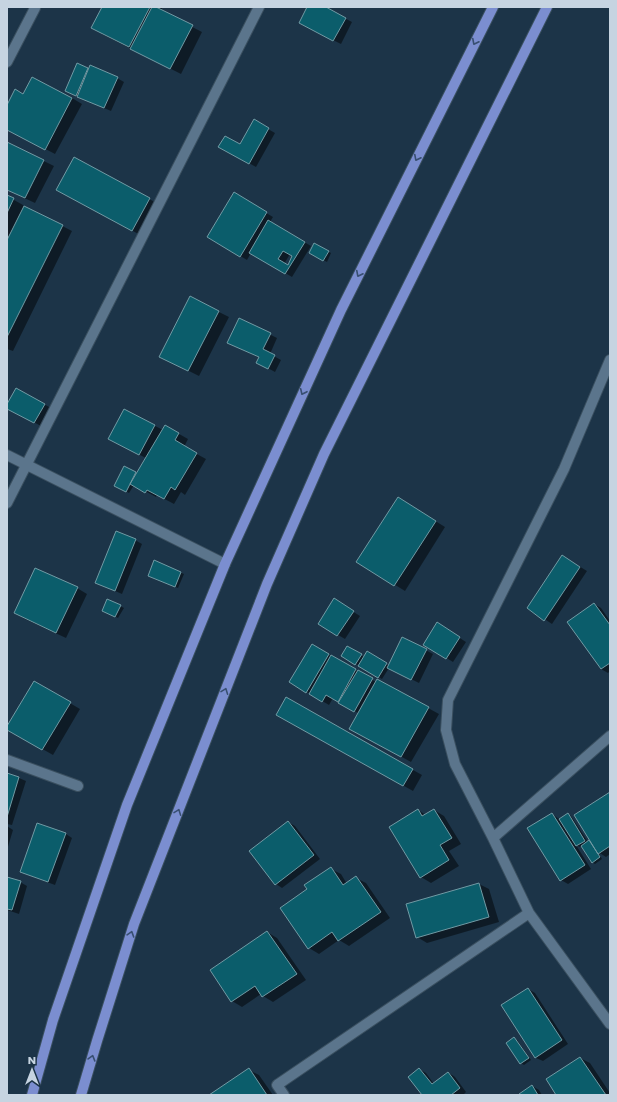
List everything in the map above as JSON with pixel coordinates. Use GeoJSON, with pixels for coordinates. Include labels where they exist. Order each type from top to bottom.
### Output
{"type":"FeatureCollection","features":[{"type":"Feature","properties":{"kind":"main road"},"geometry":{"type":"LineString","coordinates":[[32,1095],[53,1020],[128,805],[225,564],[341,310],[493,7]]}},
{"type":"Feature","properties":{"kind":"main road"},"geometry":{"type":"LineString","coordinates":[[81,1095],[134,924],[267,584],[324,454],[548,7]]}},
{"type":"Feature","properties":{"kind":"street"},"geometry":{"type":"LineString","coordinates":[[7,503],[259,7]]}},
{"type":"Feature","properties":{"kind":"street"},"geometry":{"type":"LineString","coordinates":[[7,62],[35,8]]}},
{"type":"Feature","properties":{"kind":"street"},"geometry":{"type":"LineString","coordinates":[[610,360],[564,469],[448,700],[446,730],[455,764],[529,913],[610,1024]]}},
{"type":"Feature","properties":{"kind":"street"},"geometry":{"type":"LineString","coordinates":[[7,455],[225,564]]}},
{"type":"Feature","properties":{"kind":"street"},"geometry":{"type":"LineString","coordinates":[[493,838],[610,736]]}},
{"type":"Feature","properties":{"kind":"street"},"geometry":{"type":"LineString","coordinates":[[7,760],[78,786]]}},
{"type":"Feature","properties":{"kind":"street"},"geometry":{"type":"LineString","coordinates":[[284,1095],[277,1085],[529,913]]}},
{"type":"Feature","properties":{"kind":"building"},"geometry":{"type":"Polygon","coordinates":[[[102,7],[150,7],[129,47],[91,28],[102,7]]]}},
{"type":"Feature","properties":{"kind":"building"},"geometry":{"type":"Polygon","coordinates":[[[152,7],[156,7],[193,25],[170,69],[130,49],[152,7]]]}},
{"type":"Feature","properties":{"kind":"building"},"geometry":{"type":"Polygon","coordinates":[[[307,7],[326,7],[346,18],[333,41],[299,23],[307,7]]]}},
{"type":"Feature","properties":{"kind":"building"},"geometry":{"type":"Polygon","coordinates":[[[77,63],[88,68],[76,96],[65,91],[77,63]]]}},
{"type":"Feature","properties":{"kind":"building"},"geometry":{"type":"Polygon","coordinates":[[[90,65],[118,77],[104,108],[77,97],[90,65]]]}},
{"type":"Feature","properties":{"kind":"building"},"geometry":{"type":"Polygon","coordinates":[[[32,77],[72,98],[45,150],[7,130],[7,105],[15,89],[23,94],[32,77]]]}},
{"type":"Feature","properties":{"kind":"building"},"geometry":{"type":"Polygon","coordinates":[[[254,119],[269,128],[249,164],[218,147],[225,136],[240,144],[254,119]]]}},
{"type":"Feature","properties":{"kind":"building"},"geometry":{"type":"Polygon","coordinates":[[[7,142],[44,160],[25,198],[7,190],[7,142]]]}},
{"type":"Feature","properties":{"kind":"building"},"geometry":{"type":"Polygon","coordinates":[[[74,157],[150,198],[132,231],[56,190],[74,157]]]}},
{"type":"Feature","properties":{"kind":"building"},"geometry":{"type":"Polygon","coordinates":[[[234,192],[267,212],[240,257],[207,237],[234,192]]]}},
{"type":"Feature","properties":{"kind":"building"},"geometry":{"type":"Polygon","coordinates":[[[7,195],[14,198],[7,213],[7,195]]]}},
{"type":"Feature","properties":{"kind":"building"},"geometry":{"type":"Polygon","coordinates":[[[24,206],[63,225],[7,337],[7,240],[24,206]]]}},
{"type":"Feature","properties":{"kind":"building"},"geometry":{"type":"Polygon","coordinates":[[[268,220],[305,242],[285,274],[249,253],[268,220]],[[283,251],[278,259],[288,265],[292,256],[283,251]]]}},
{"type":"Feature","properties":{"kind":"building"},"geometry":{"type":"Polygon","coordinates":[[[314,243],[329,251],[323,261],[309,253],[314,243]]]}},
{"type":"Feature","properties":{"kind":"building"},"geometry":{"type":"Polygon","coordinates":[[[190,296],[219,311],[188,371],[159,357],[190,296]]]}},
{"type":"Feature","properties":{"kind":"building"},"geometry":{"type":"Polygon","coordinates":[[[239,318],[271,333],[263,349],[275,355],[268,369],[256,363],[259,357],[227,343],[239,318]]]}},
{"type":"Feature","properties":{"kind":"building"},"geometry":{"type":"Polygon","coordinates":[[[16,388],[45,404],[34,423],[7,409],[7,404],[16,388]]]}},
{"type":"Feature","properties":{"kind":"building"},"geometry":{"type":"Polygon","coordinates":[[[124,409],[155,425],[139,455],[108,439],[124,409]]]}},
{"type":"Feature","properties":{"kind":"building"},"geometry":{"type":"Polygon","coordinates":[[[165,425],[179,433],[175,440],[197,453],[175,490],[171,487],[164,499],[147,490],[145,493],[130,484],[165,425]]]}},
{"type":"Feature","properties":{"kind":"building"},"geometry":{"type":"Polygon","coordinates":[[[124,466],[136,472],[126,492],[114,486],[124,466]]]}},
{"type":"Feature","properties":{"kind":"building"},"geometry":{"type":"Polygon","coordinates":[[[398,497],[436,521],[394,586],[356,562],[398,497]]]}},
{"type":"Feature","properties":{"kind":"building"},"geometry":{"type":"Polygon","coordinates":[[[116,531],[136,539],[115,591],[95,583],[116,531]]]}},
{"type":"Feature","properties":{"kind":"building"},"geometry":{"type":"Polygon","coordinates":[[[562,555],[580,567],[544,621],[527,608],[562,555]]]}},
{"type":"Feature","properties":{"kind":"building"},"geometry":{"type":"Polygon","coordinates":[[[154,560],[181,572],[175,587],[148,576],[154,560]]]}},
{"type":"Feature","properties":{"kind":"building"},"geometry":{"type":"Polygon","coordinates":[[[35,568],[78,587],[56,633],[14,613],[35,568]]]}},
{"type":"Feature","properties":{"kind":"building"},"geometry":{"type":"Polygon","coordinates":[[[334,598],[354,611],[337,636],[318,624],[334,598]]]}},
{"type":"Feature","properties":{"kind":"building"},"geometry":{"type":"Polygon","coordinates":[[[107,599],[121,605],[115,617],[102,611],[107,599]]]}},
{"type":"Feature","properties":{"kind":"building"},"geometry":{"type":"Polygon","coordinates":[[[594,603],[610,625],[610,663],[601,669],[567,622],[594,603]]]}},
{"type":"Feature","properties":{"kind":"building"},"geometry":{"type":"Polygon","coordinates":[[[437,622],[460,637],[446,659],[423,645],[437,622]]]}},
{"type":"Feature","properties":{"kind":"building"},"geometry":{"type":"Polygon","coordinates":[[[402,637],[427,649],[411,680],[387,668],[402,637]]]}},
{"type":"Feature","properties":{"kind":"building"},"geometry":{"type":"Polygon","coordinates":[[[312,644],[329,654],[306,693],[289,682],[312,644]]]}},
{"type":"Feature","properties":{"kind":"building"},"geometry":{"type":"Polygon","coordinates":[[[347,646],[362,654],[355,665],[341,656],[347,646]]]}},
{"type":"Feature","properties":{"kind":"building"},"geometry":{"type":"Polygon","coordinates":[[[367,651],[387,663],[378,678],[358,666],[367,651]]]}},
{"type":"Feature","properties":{"kind":"building"},"geometry":{"type":"Polygon","coordinates":[[[331,655],[356,669],[338,702],[326,695],[322,702],[309,694],[331,655]]]}},
{"type":"Feature","properties":{"kind":"building"},"geometry":{"type":"Polygon","coordinates":[[[358,670],[373,678],[354,712],[338,703],[358,670]]]}},
{"type":"Feature","properties":{"kind":"building"},"geometry":{"type":"Polygon","coordinates":[[[377,679],[429,707],[401,757],[349,729],[377,679]]]}},
{"type":"Feature","properties":{"kind":"building"},"geometry":{"type":"Polygon","coordinates":[[[34,681],[71,702],[42,750],[7,730],[7,726],[34,681]]]}},
{"type":"Feature","properties":{"kind":"building"},"geometry":{"type":"Polygon","coordinates":[[[286,697],[413,769],[403,786],[276,715],[286,697]]]}},
{"type":"Feature","properties":{"kind":"building"},"geometry":{"type":"Polygon","coordinates":[[[7,773],[19,777],[7,817],[7,773]]]}},
{"type":"Feature","properties":{"kind":"building"},"geometry":{"type":"Polygon","coordinates":[[[610,792],[610,846],[598,854],[574,815],[610,792]]]}},
{"type":"Feature","properties":{"kind":"building"},"geometry":{"type":"Polygon","coordinates":[[[418,809],[422,816],[434,809],[452,838],[440,845],[449,860],[420,878],[389,827],[418,809]]]}},
{"type":"Feature","properties":{"kind":"building"},"geometry":{"type":"Polygon","coordinates":[[[552,813],[585,865],[560,881],[527,828],[552,813]]]}},
{"type":"Feature","properties":{"kind":"building"},"geometry":{"type":"Polygon","coordinates":[[[568,813],[585,841],[576,846],[559,819],[568,813]]]}},
{"type":"Feature","properties":{"kind":"building"},"geometry":{"type":"Polygon","coordinates":[[[288,821],[314,855],[275,885],[249,851],[288,821]]]}},
{"type":"Feature","properties":{"kind":"building"},"geometry":{"type":"Polygon","coordinates":[[[37,823],[66,833],[48,882],[20,872],[37,823]]]}},
{"type":"Feature","properties":{"kind":"building"},"geometry":{"type":"Polygon","coordinates":[[[589,840],[600,857],[592,863],[581,846],[589,840]]]}},
{"type":"Feature","properties":{"kind":"building"},"geometry":{"type":"Polygon","coordinates":[[[331,867],[343,885],[356,876],[381,912],[338,941],[332,932],[308,949],[280,908],[307,889],[304,885],[331,867]]]}},
{"type":"Feature","properties":{"kind":"building"},"geometry":{"type":"Polygon","coordinates":[[[7,877],[21,881],[12,910],[7,909],[7,877]]]}},
{"type":"Feature","properties":{"kind":"building"},"geometry":{"type":"Polygon","coordinates":[[[479,883],[489,917],[416,938],[406,904],[479,883]]]}},
{"type":"Feature","properties":{"kind":"building"},"geometry":{"type":"Polygon","coordinates":[[[267,931],[297,974],[262,997],[255,986],[231,1002],[210,970],[267,931]]]}},
{"type":"Feature","properties":{"kind":"building"},"geometry":{"type":"Polygon","coordinates":[[[528,988],[562,1040],[535,1058],[501,1005],[528,988]]]}},
{"type":"Feature","properties":{"kind":"building"},"geometry":{"type":"Polygon","coordinates":[[[514,1037],[529,1058],[520,1064],[506,1043],[514,1037]]]}},
{"type":"Feature","properties":{"kind":"building"},"geometry":{"type":"Polygon","coordinates":[[[580,1057],[606,1095],[556,1095],[546,1079],[580,1057]]]}},
{"type":"Feature","properties":{"kind":"building"},"geometry":{"type":"Polygon","coordinates":[[[249,1068],[267,1095],[209,1095],[249,1068]]]}},
{"type":"Feature","properties":{"kind":"building"},"geometry":{"type":"Polygon","coordinates":[[[419,1068],[432,1084],[448,1072],[460,1088],[451,1095],[422,1095],[408,1077],[419,1068]]]}},
{"type":"Feature","properties":{"kind":"building"},"geometry":{"type":"Polygon","coordinates":[[[532,1085],[538,1095],[519,1095],[519,1094],[532,1085]]]}}]}
